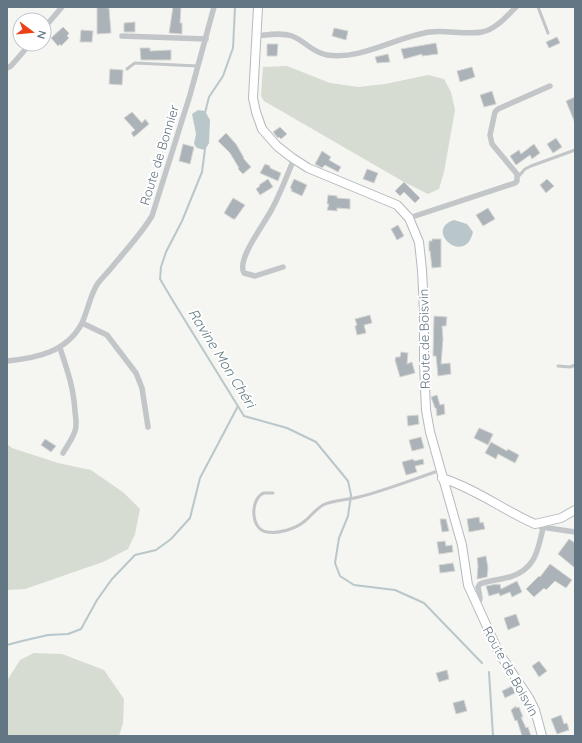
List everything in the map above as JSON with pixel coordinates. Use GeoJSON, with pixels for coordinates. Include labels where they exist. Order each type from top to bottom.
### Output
{"type":"FeatureCollection","features":[{"type":"Feature","properties":{"kind":"main road","name":"Route de Boisvin"},"geometry":{"type":"LineString","coordinates":[[258,7],[253,98],[262,129],[277,146],[308,168],[397,205],[409,218],[419,242],[424,310],[426,410],[430,432],[462,545],[468,585],[499,653],[529,698],[537,716],[542,736]]}},
{"type":"Feature","properties":{"kind":"main road"},"geometry":{"type":"LineString","coordinates":[[442,474],[535,524],[561,518],[575,510]]}},
{"type":"Feature","properties":{"kind":"street"},"geometry":{"type":"LineString","coordinates":[[52,19],[62,7]]}},
{"type":"Feature","properties":{"kind":"street","name":"Route de Bonnier"},"geometry":{"type":"LineString","coordinates":[[7,362],[41,356],[60,348],[71,338],[82,323],[97,286],[142,231],[152,216],[198,66],[214,7]]}},
{"type":"Feature","properties":{"kind":"street"},"geometry":{"type":"LineString","coordinates":[[256,36],[284,34],[292,36],[315,51],[326,55],[342,56],[368,51],[431,32],[482,32],[492,28],[516,7]]}},
{"type":"Feature","properties":{"kind":"street"},"geometry":{"type":"LineString","coordinates":[[122,36],[206,39]]}},
{"type":"Feature","properties":{"kind":"street"},"geometry":{"type":"LineString","coordinates":[[7,68],[11,66],[23,52]]}},
{"type":"Feature","properties":{"kind":"street"},"geometry":{"type":"LineString","coordinates":[[409,218],[515,183],[518,177],[517,174],[492,144],[490,135],[495,112],[498,109],[550,86]]}},
{"type":"Feature","properties":{"kind":"street"},"geometry":{"type":"LineString","coordinates":[[283,267],[255,276],[244,273],[242,270],[245,258],[274,207],[294,159]]}},
{"type":"Feature","properties":{"kind":"street"},"geometry":{"type":"LineString","coordinates":[[82,323],[107,335],[136,373],[142,388],[148,427]]}},
{"type":"Feature","properties":{"kind":"street"},"geometry":{"type":"LineString","coordinates":[[60,348],[72,381],[76,418],[74,435],[63,453]]}},
{"type":"Feature","properties":{"kind":"street"},"geometry":{"type":"LineString","coordinates":[[535,524],[543,528],[575,532]]}},
{"type":"Feature","properties":{"kind":"street"},"geometry":{"type":"LineString","coordinates":[[478,608],[480,598],[478,587],[480,584],[518,574],[532,563],[539,549],[543,528]]}},
{"type":"Feature","properties":{"kind":"lane"},"geometry":{"type":"LineString","coordinates":[[538,7],[548,33]]}},
{"type":"Feature","properties":{"kind":"lane"},"geometry":{"type":"LineString","coordinates":[[127,69],[135,63],[198,66]]}},
{"type":"Feature","properties":{"kind":"lane"},"geometry":{"type":"LineString","coordinates":[[518,177],[525,169],[531,166],[575,150]]}},
{"type":"Feature","properties":{"kind":"lane"},"geometry":{"type":"LineString","coordinates":[[558,366],[570,367],[575,365]]}},
{"type":"Feature","properties":{"kind":"lane"},"geometry":{"type":"LineString","coordinates":[[273,493],[262,494],[254,507],[256,524],[261,530],[268,532],[289,529],[297,526],[324,505],[442,474]]}},
{"type":"Feature","properties":{"kind":"shaded area"},"geometry":{"type":"Polygon","coordinates":[[[287,66],[330,83],[358,87],[385,84],[428,75],[444,79],[451,92],[455,110],[444,172],[439,189],[428,194],[404,182],[264,101],[261,96],[263,67],[287,66]]]}},
{"type":"Feature","properties":{"kind":"shaded area"},"geometry":{"type":"Polygon","coordinates":[[[198,110],[205,111],[210,120],[209,143],[205,150],[197,148],[194,144],[196,134],[192,114],[198,110]]]}},
{"type":"Feature","properties":{"kind":"shaded area"},"geometry":{"type":"Polygon","coordinates":[[[454,220],[467,224],[473,232],[469,242],[462,246],[455,246],[449,243],[444,237],[443,231],[446,225],[454,220]]]}},
{"type":"Feature","properties":{"kind":"shaded area"},"geometry":{"type":"Polygon","coordinates":[[[7,444],[12,448],[58,463],[91,470],[124,493],[140,509],[135,534],[128,549],[103,562],[25,589],[7,590],[7,444]]]}},
{"type":"Feature","properties":{"kind":"shaded area"},"geometry":{"type":"Polygon","coordinates":[[[34,653],[62,654],[104,670],[124,699],[123,723],[119,736],[7,736],[7,681],[20,660],[34,653]]]}},
{"type":"Feature","properties":{"kind":"building"},"geometry":{"type":"Polygon","coordinates":[[[97,7],[109,8],[111,33],[97,34],[97,7]]]}},
{"type":"Feature","properties":{"kind":"building"},"geometry":{"type":"Polygon","coordinates":[[[173,7],[181,7],[180,23],[182,23],[182,34],[169,33],[173,7]]]}},
{"type":"Feature","properties":{"kind":"building"},"geometry":{"type":"Polygon","coordinates":[[[135,22],[135,32],[124,32],[124,23],[135,22]]]}},
{"type":"Feature","properties":{"kind":"building"},"geometry":{"type":"Polygon","coordinates":[[[63,27],[69,33],[67,36],[69,38],[61,46],[60,44],[58,46],[52,37],[63,27]]]}},
{"type":"Feature","properties":{"kind":"building"},"geometry":{"type":"Polygon","coordinates":[[[334,28],[348,31],[346,40],[332,36],[334,28]]]}},
{"type":"Feature","properties":{"kind":"building"},"geometry":{"type":"Polygon","coordinates":[[[81,30],[93,31],[92,42],[80,42],[81,30]]]}},
{"type":"Feature","properties":{"kind":"building"},"geometry":{"type":"Polygon","coordinates":[[[557,37],[560,43],[549,48],[546,42],[557,37]]]}},
{"type":"Feature","properties":{"kind":"building"},"geometry":{"type":"Polygon","coordinates":[[[436,43],[438,54],[422,56],[422,54],[404,59],[401,49],[436,43]]]}},
{"type":"Feature","properties":{"kind":"building"},"geometry":{"type":"Polygon","coordinates":[[[267,44],[278,44],[277,56],[267,56],[267,44]]]}},
{"type":"Feature","properties":{"kind":"building"},"geometry":{"type":"Polygon","coordinates":[[[140,48],[150,48],[150,51],[171,50],[171,60],[141,60],[140,48]]]}},
{"type":"Feature","properties":{"kind":"building"},"geometry":{"type":"Polygon","coordinates":[[[388,54],[390,62],[377,63],[375,57],[388,54]]]}},
{"type":"Feature","properties":{"kind":"building"},"geometry":{"type":"Polygon","coordinates":[[[472,67],[475,77],[460,82],[457,71],[472,67]]]}},
{"type":"Feature","properties":{"kind":"building"},"geometry":{"type":"Polygon","coordinates":[[[110,69],[123,70],[122,85],[109,84],[110,69]]]}},
{"type":"Feature","properties":{"kind":"building"},"geometry":{"type":"Polygon","coordinates":[[[492,91],[496,104],[484,107],[480,95],[492,91]]]}},
{"type":"Feature","properties":{"kind":"building"},"geometry":{"type":"Polygon","coordinates":[[[575,97],[575,123],[566,101],[575,97]]]}},
{"type":"Feature","properties":{"kind":"building"},"geometry":{"type":"Polygon","coordinates":[[[132,112],[142,123],[145,119],[149,124],[134,137],[131,133],[135,130],[124,118],[132,112]]]}},
{"type":"Feature","properties":{"kind":"building"},"geometry":{"type":"Polygon","coordinates":[[[280,127],[287,134],[281,139],[279,137],[278,138],[273,132],[280,127]]]}},
{"type":"Feature","properties":{"kind":"building"},"geometry":{"type":"Polygon","coordinates":[[[226,133],[236,144],[243,158],[251,167],[243,174],[238,169],[239,168],[230,153],[218,141],[226,133]]]}},
{"type":"Feature","properties":{"kind":"building"},"geometry":{"type":"Polygon","coordinates":[[[556,138],[562,147],[553,153],[547,144],[556,138]]]}},
{"type":"Feature","properties":{"kind":"building"},"geometry":{"type":"Polygon","coordinates":[[[183,144],[194,147],[190,164],[179,161],[183,144]]]}},
{"type":"Feature","properties":{"kind":"building"},"geometry":{"type":"Polygon","coordinates":[[[534,144],[540,153],[532,159],[530,155],[516,165],[510,156],[519,150],[521,154],[534,144]]]}},
{"type":"Feature","properties":{"kind":"building"},"geometry":{"type":"Polygon","coordinates":[[[322,151],[331,157],[329,160],[341,167],[338,172],[325,165],[322,168],[315,164],[322,151]]]}},
{"type":"Feature","properties":{"kind":"building"},"geometry":{"type":"Polygon","coordinates":[[[265,164],[281,173],[278,181],[260,173],[265,164]]]}},
{"type":"Feature","properties":{"kind":"building"},"geometry":{"type":"Polygon","coordinates":[[[367,169],[378,173],[374,183],[363,179],[367,169]]]}},
{"type":"Feature","properties":{"kind":"building"},"geometry":{"type":"Polygon","coordinates":[[[268,179],[273,187],[260,195],[256,189],[268,179]]]}},
{"type":"Feature","properties":{"kind":"building"},"geometry":{"type":"Polygon","coordinates":[[[294,179],[307,185],[302,196],[291,191],[292,189],[290,188],[294,179]]]}},
{"type":"Feature","properties":{"kind":"building"},"geometry":{"type":"Polygon","coordinates":[[[547,179],[554,186],[546,193],[540,185],[547,179]]]}},
{"type":"Feature","properties":{"kind":"building"},"geometry":{"type":"Polygon","coordinates":[[[404,182],[420,198],[415,203],[404,192],[400,196],[395,191],[404,182]]]}},
{"type":"Feature","properties":{"kind":"building"},"geometry":{"type":"Polygon","coordinates":[[[328,195],[337,196],[337,198],[350,199],[350,209],[337,208],[337,211],[327,210],[329,204],[327,204],[328,195]]]}},
{"type":"Feature","properties":{"kind":"building"},"geometry":{"type":"Polygon","coordinates":[[[233,198],[245,205],[235,219],[224,213],[233,198]]]}},
{"type":"Feature","properties":{"kind":"building"},"geometry":{"type":"Polygon","coordinates":[[[488,208],[495,219],[483,226],[476,215],[488,208]]]}},
{"type":"Feature","properties":{"kind":"building"},"geometry":{"type":"Polygon","coordinates":[[[398,225],[404,236],[397,240],[391,229],[398,225]]]}},
{"type":"Feature","properties":{"kind":"building"},"geometry":{"type":"Polygon","coordinates":[[[432,239],[441,239],[441,267],[432,268],[429,241],[432,241],[432,239]]]}},
{"type":"Feature","properties":{"kind":"building"},"geometry":{"type":"Polygon","coordinates":[[[370,315],[372,323],[364,325],[366,333],[357,335],[355,326],[357,325],[355,319],[370,315]]]}},
{"type":"Feature","properties":{"kind":"building"},"geometry":{"type":"Polygon","coordinates":[[[434,316],[447,317],[446,326],[442,326],[443,339],[441,364],[450,363],[451,374],[438,376],[436,356],[433,356],[434,316]]]}},
{"type":"Feature","properties":{"kind":"building"},"geometry":{"type":"Polygon","coordinates":[[[401,352],[408,353],[407,364],[412,362],[415,373],[400,377],[395,360],[396,357],[400,357],[401,352]]]}},
{"type":"Feature","properties":{"kind":"building"},"geometry":{"type":"Polygon","coordinates":[[[437,395],[440,405],[444,404],[445,414],[437,416],[436,408],[431,397],[437,395]]]}},
{"type":"Feature","properties":{"kind":"building"},"geometry":{"type":"Polygon","coordinates":[[[418,415],[419,424],[408,426],[407,416],[418,415]]]}},
{"type":"Feature","properties":{"kind":"building"},"geometry":{"type":"Polygon","coordinates":[[[479,428],[493,434],[488,445],[474,438],[479,428]]]}},
{"type":"Feature","properties":{"kind":"building"},"geometry":{"type":"Polygon","coordinates":[[[421,437],[424,448],[412,451],[409,440],[421,437]]]}},
{"type":"Feature","properties":{"kind":"building"},"geometry":{"type":"Polygon","coordinates":[[[45,439],[56,446],[51,452],[41,445],[45,439]]]}},
{"type":"Feature","properties":{"kind":"building"},"geometry":{"type":"Polygon","coordinates":[[[491,442],[507,451],[508,449],[519,455],[515,463],[498,454],[496,459],[485,453],[491,442]]]}},
{"type":"Feature","properties":{"kind":"building"},"geometry":{"type":"Polygon","coordinates":[[[413,459],[414,461],[423,459],[424,464],[415,466],[417,472],[406,475],[402,462],[413,459]]]}},
{"type":"Feature","properties":{"kind":"building"},"geometry":{"type":"Polygon","coordinates":[[[479,517],[480,523],[483,522],[485,529],[469,532],[467,519],[479,517]]]}},
{"type":"Feature","properties":{"kind":"building"},"geometry":{"type":"Polygon","coordinates":[[[440,519],[446,519],[449,531],[442,532],[440,519]]]}},
{"type":"Feature","properties":{"kind":"building"},"geometry":{"type":"Polygon","coordinates":[[[569,539],[575,543],[575,568],[558,554],[569,539]]]}},
{"type":"Feature","properties":{"kind":"building"},"geometry":{"type":"Polygon","coordinates":[[[445,541],[446,546],[452,545],[453,552],[439,554],[437,542],[445,541]]]}},
{"type":"Feature","properties":{"kind":"building"},"geometry":{"type":"Polygon","coordinates":[[[486,556],[488,568],[487,577],[477,579],[477,558],[486,556]]]}},
{"type":"Feature","properties":{"kind":"building"},"geometry":{"type":"Polygon","coordinates":[[[453,563],[455,571],[440,573],[439,565],[453,563]]]}},
{"type":"Feature","properties":{"kind":"building"},"geometry":{"type":"Polygon","coordinates":[[[550,564],[572,580],[566,588],[555,581],[546,590],[544,588],[534,597],[526,589],[539,576],[540,577],[550,564]]]}},
{"type":"Feature","properties":{"kind":"building"},"geometry":{"type":"Polygon","coordinates":[[[517,581],[522,592],[512,597],[510,592],[500,596],[499,593],[489,596],[486,586],[500,584],[501,589],[517,581]]]}},
{"type":"Feature","properties":{"kind":"building"},"geometry":{"type":"Polygon","coordinates":[[[516,614],[520,625],[508,630],[504,618],[516,614]]]}},
{"type":"Feature","properties":{"kind":"building"},"geometry":{"type":"Polygon","coordinates":[[[539,661],[547,671],[539,677],[532,666],[539,661]]]}},
{"type":"Feature","properties":{"kind":"building"},"geometry":{"type":"Polygon","coordinates":[[[447,670],[449,679],[439,682],[436,673],[447,670]]]}},
{"type":"Feature","properties":{"kind":"building"},"geometry":{"type":"Polygon","coordinates":[[[512,686],[515,693],[505,698],[502,691],[512,686]]]}},
{"type":"Feature","properties":{"kind":"building"},"geometry":{"type":"Polygon","coordinates":[[[464,700],[467,711],[456,714],[453,703],[464,700]]]}},
{"type":"Feature","properties":{"kind":"building"},"geometry":{"type":"Polygon","coordinates":[[[516,706],[516,708],[519,707],[523,717],[521,717],[526,728],[528,727],[531,736],[522,736],[517,720],[515,721],[511,710],[516,706]]]}},
{"type":"Feature","properties":{"kind":"building"},"geometry":{"type":"Polygon","coordinates":[[[561,715],[564,724],[567,723],[569,730],[557,734],[551,719],[561,715]]]}},
{"type":"Feature","properties":{"kind":"waterway","name":"Ravine Mon Chéri"},"geometry":{"type":"LineString","coordinates":[[205,113],[209,97],[223,76],[233,48],[235,7]]}},
{"type":"Feature","properties":{"kind":"waterway","name":"Ravine Mon Chéri"},"geometry":{"type":"LineString","coordinates":[[205,149],[202,172],[182,221],[166,252],[161,267],[160,279],[244,416],[287,428],[316,442],[348,481],[351,495],[348,516],[339,538],[335,563],[340,576],[354,585],[395,590],[424,603],[482,663]]}},
{"type":"Feature","properties":{"kind":"waterway"},"geometry":{"type":"LineString","coordinates":[[7,645],[48,635],[68,634],[81,629],[97,600],[112,579],[135,555],[156,550],[171,539],[190,518],[200,478],[238,406]]}},
{"type":"Feature","properties":{"kind":"waterway","name":"Ravine Mon Chéri"},"geometry":{"type":"LineString","coordinates":[[489,672],[493,736]]}}]}
